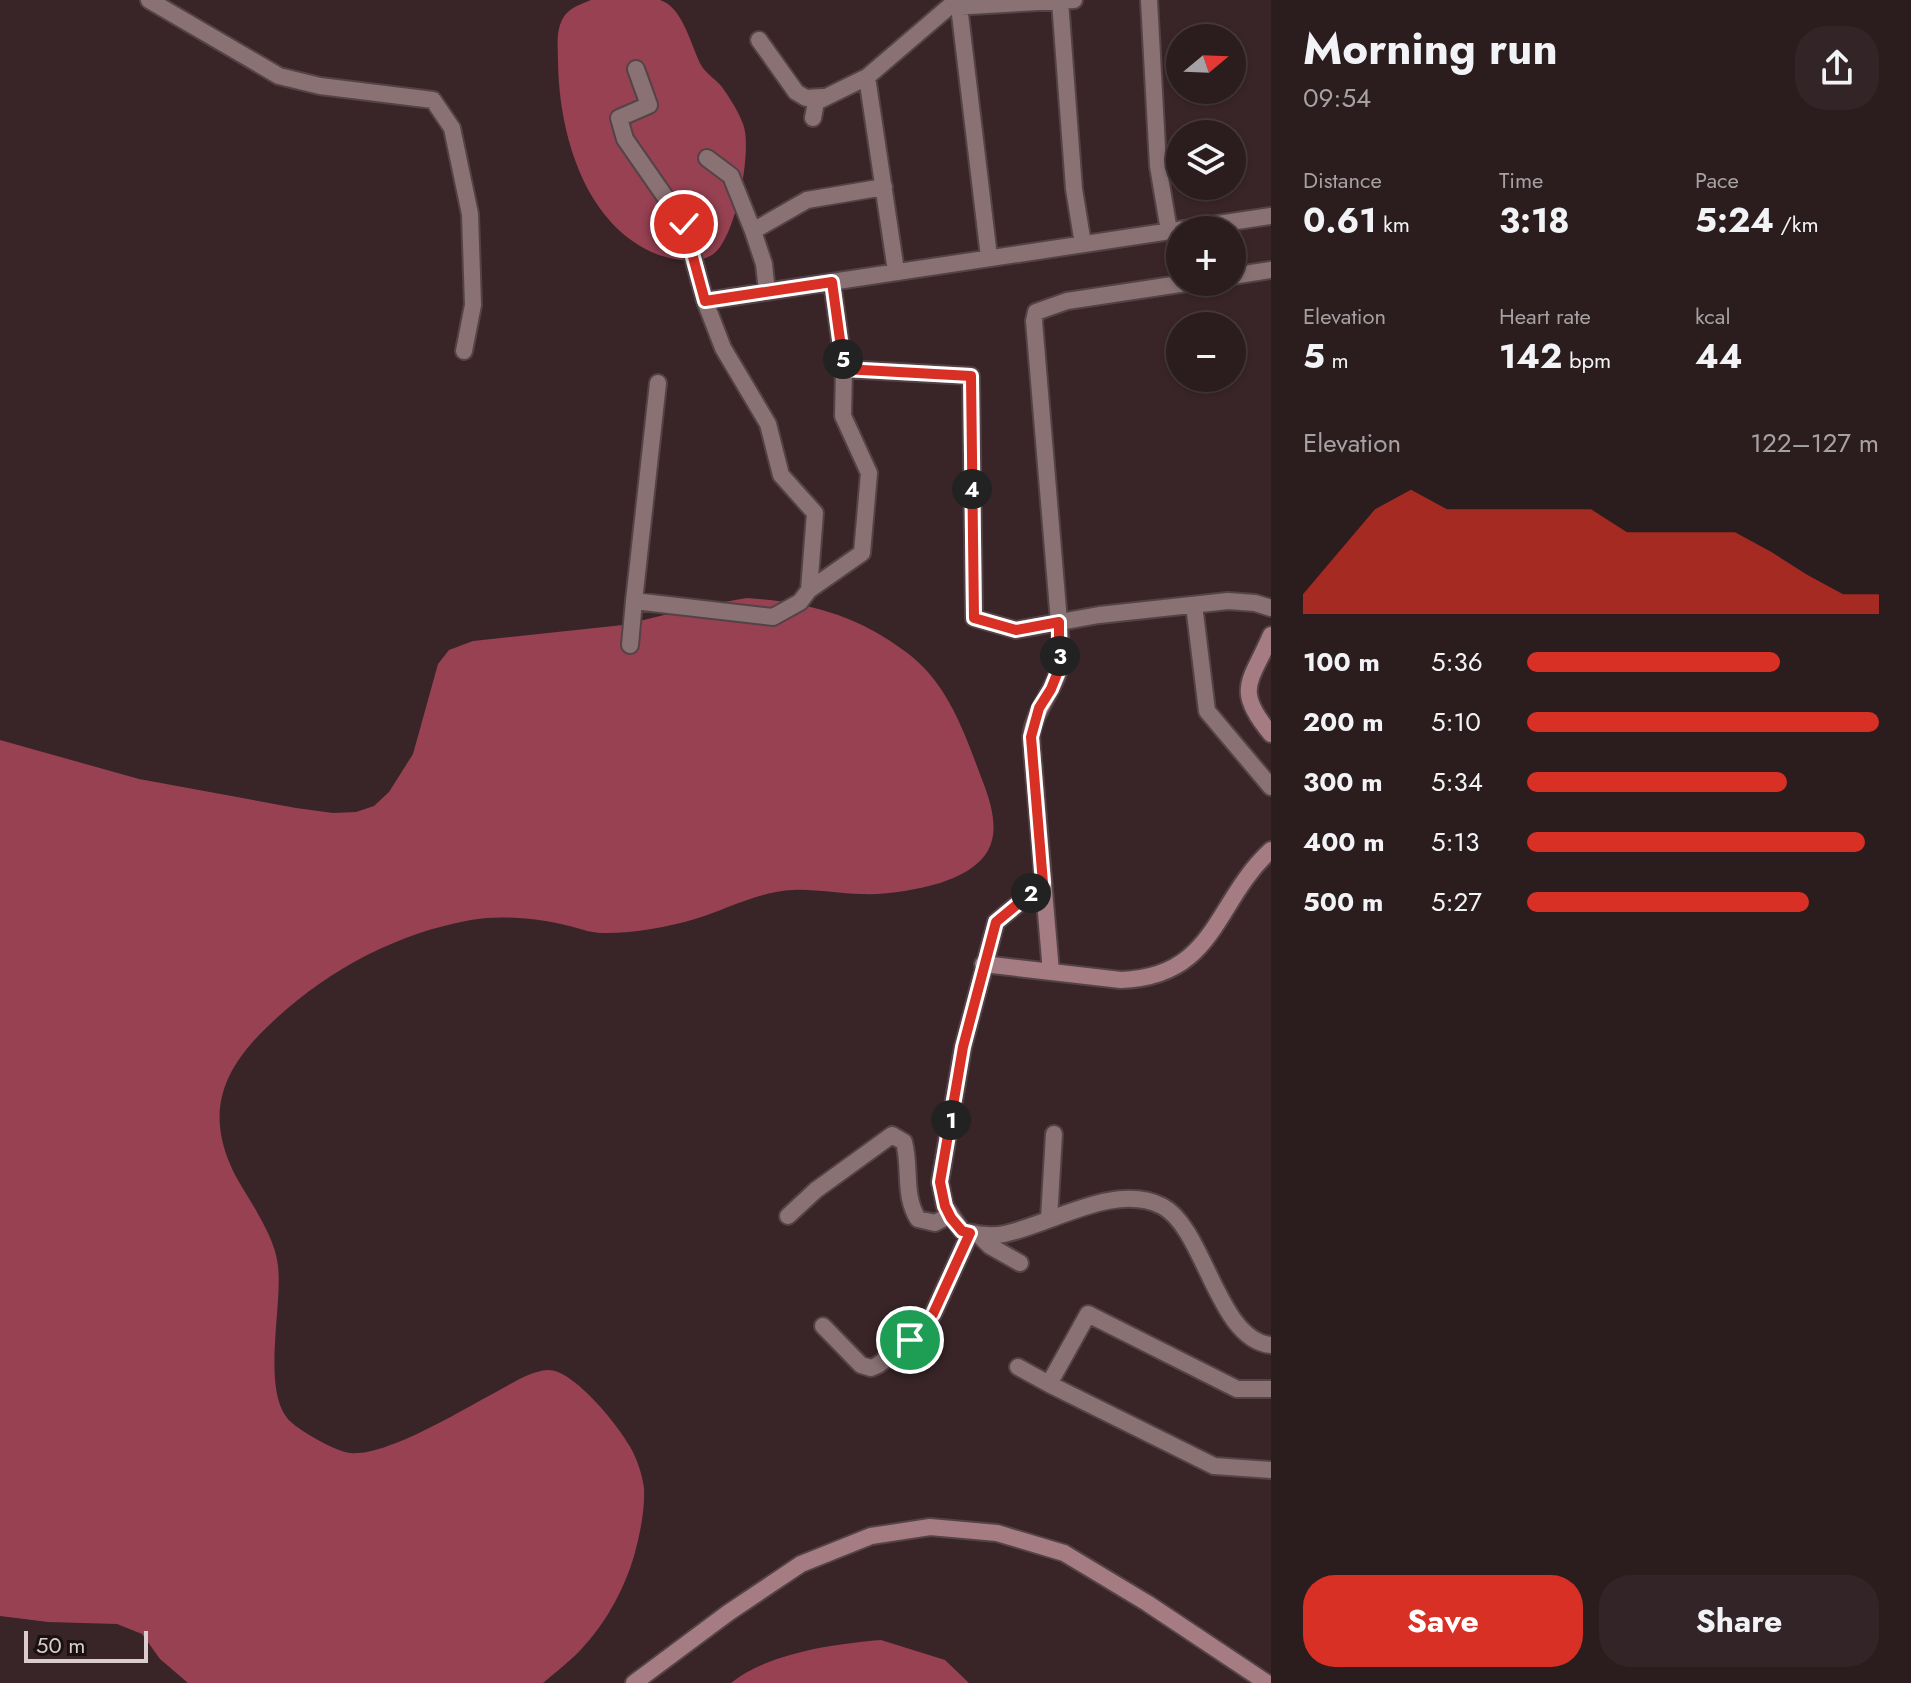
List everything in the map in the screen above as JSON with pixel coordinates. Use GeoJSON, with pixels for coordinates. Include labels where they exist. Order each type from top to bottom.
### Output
{"type":"FeatureCollection","features":[{"type":"Feature","properties":{"kind":"street"},"geometry":{"type":"LineString","coordinates":[[149,0],[279,76],[320,86],[433,100],[452,128],[470,214],[473,305],[464,351]]}},
{"type":"Feature","properties":{"kind":"street"},"geometry":{"type":"LineString","coordinates":[[813,118],[816,102],[867,77],[955,4],[1074,0]]}},
{"type":"Feature","properties":{"kind":"street"},"geometry":{"type":"LineString","coordinates":[[1149,0],[1158,166],[1166,216]]}},
{"type":"Feature","properties":{"kind":"street"},"geometry":{"type":"LineString","coordinates":[[1060,1],[1074,189],[1083,244]]}},
{"type":"Feature","properties":{"kind":"street"},"geometry":{"type":"LineString","coordinates":[[955,4],[989,257]]}},
{"type":"Feature","properties":{"kind":"street"},"geometry":{"type":"LineString","coordinates":[[759,40],[796,92],[806,98],[823,97]]}},
{"type":"Feature","properties":{"kind":"street"},"geometry":{"type":"LineString","coordinates":[[636,69],[649,105],[619,118],[619,125],[625,139],[684,224],[705,301],[723,348],[768,424],[781,475],[815,513],[809,590]]}},
{"type":"Feature","properties":{"kind":"street"},"geometry":{"type":"LineString","coordinates":[[867,77],[896,271]]}},
{"type":"Feature","properties":{"kind":"street"},"geometry":{"type":"LineString","coordinates":[[707,158],[731,176],[764,264],[767,292]]}},
{"type":"Feature","properties":{"kind":"street"},"geometry":{"type":"LineString","coordinates":[[753,231],[807,200],[884,187]]}},
{"type":"Feature","properties":{"kind":"street"},"geometry":{"type":"LineString","coordinates":[[1246,220],[1271,216]]}},
{"type":"Feature","properties":{"kind":"street"},"geometry":{"type":"LineString","coordinates":[[705,301],[1166,231]]}},
{"type":"Feature","properties":{"kind":"street"},"geometry":{"type":"LineString","coordinates":[[1246,274],[1271,270]]}},
{"type":"Feature","properties":{"kind":"street"},"geometry":{"type":"LineString","coordinates":[[634,601],[773,617],[800,602],[809,590],[862,553],[869,473],[843,416],[844,369],[832,282]]}},
{"type":"Feature","properties":{"kind":"street"},"geometry":{"type":"LineString","coordinates":[[1051,972],[1031,737],[1039,708],[1059,669],[1059,622],[1034,321],[1036,312],[1067,301],[1166,286]]}},
{"type":"Feature","properties":{"kind":"street"},"geometry":{"type":"LineString","coordinates":[[844,369],[971,376],[974,618],[1016,630],[1099,615],[1228,601],[1271,608]]}},
{"type":"Feature","properties":{"kind":"street"},"geometry":{"type":"LineString","coordinates":[[630,645],[658,383]]}},
{"type":"Feature","properties":{"kind":"street"},"geometry":{"type":"LineString","coordinates":[[1194,605],[1207,711],[1271,787]]}},
{"type":"Feature","properties":{"kind":"street"},"geometry":{"type":"LineString","coordinates":[[1271,635],[1248,688],[1249,703],[1271,734]]}},
{"type":"Feature","properties":{"kind":"street"},"geometry":{"type":"LineString","coordinates":[[983,964],[1131,980],[1141,980],[1176,967],[1190,958],[1206,940],[1256,863],[1271,850]]}},
{"type":"Feature","properties":{"kind":"street"},"geometry":{"type":"LineString","coordinates":[[1043,883],[996,922],[983,964],[963,1047],[940,1182],[945,1206],[962,1231],[974,1234],[1003,1234],[1108,1201],[1139,1198],[1164,1207],[1180,1223],[1234,1321],[1250,1340],[1271,1345]]}},
{"type":"Feature","properties":{"kind":"street"},"geometry":{"type":"LineString","coordinates":[[1049,1219],[1054,1134]]}},
{"type":"Feature","properties":{"kind":"street"},"geometry":{"type":"LineString","coordinates":[[788,1216],[816,1190],[892,1135],[904,1142],[911,1208],[918,1219],[935,1223],[950,1215]]}},
{"type":"Feature","properties":{"kind":"street"},"geometry":{"type":"LineString","coordinates":[[974,1234],[1020,1263]]}},
{"type":"Feature","properties":{"kind":"street"},"geometry":{"type":"LineString","coordinates":[[823,1326],[861,1365],[871,1368],[878,1365],[910,1340],[933,1314],[974,1234]]}},
{"type":"Feature","properties":{"kind":"street"},"geometry":{"type":"LineString","coordinates":[[1049,1384],[1088,1314],[1237,1389],[1271,1389]]}},
{"type":"Feature","properties":{"kind":"street"},"geometry":{"type":"LineString","coordinates":[[1018,1367],[1214,1466],[1271,1470]]}},
{"type":"Feature","properties":{"kind":"street"},"geometry":{"type":"LineString","coordinates":[[634,1683],[728,1613],[801,1564],[871,1536],[930,1527],[997,1533],[1064,1553],[1265,1678]]}},
{"type":"Feature","properties":{"kind":"shaded area"},"geometry":{"type":"Polygon","coordinates":[[[591,0],[660,0],[668,4],[685,28],[701,65],[722,87],[741,119],[746,152],[735,213],[721,246],[706,258],[672,258],[633,242],[612,223],[581,175],[564,119],[558,38],[565,15],[591,0]]]}},
{"type":"Feature","properties":{"kind":"shaded area"},"geometry":{"type":"Polygon","coordinates":[[[747,598],[811,607],[850,620],[888,639],[933,678],[961,725],[988,796],[994,829],[985,855],[975,866],[940,883],[901,892],[781,891],[695,919],[640,931],[600,933],[539,920],[493,918],[442,926],[413,935],[358,960],[308,992],[285,1011],[238,1061],[229,1076],[220,1108],[223,1144],[230,1164],[268,1232],[277,1259],[277,1391],[282,1409],[296,1426],[350,1453],[383,1448],[444,1420],[521,1378],[548,1370],[558,1372],[582,1388],[615,1424],[639,1466],[644,1505],[630,1568],[614,1603],[593,1636],[543,1683],[188,1683],[160,1659],[142,1634],[117,1624],[48,1622],[0,1616],[0,740],[139,779],[296,808],[333,813],[356,812],[374,806],[389,792],[413,754],[438,664],[449,650],[473,641],[623,625],[747,598]]]}},
{"type":"Feature","properties":{"kind":"shaded area"},"geometry":{"type":"Polygon","coordinates":[[[881,1640],[945,1660],[969,1683],[731,1683],[782,1657],[823,1647],[881,1640]]]}},
{"type":"Feature","properties":{"kind":"route"},"geometry":{"type":"LineString","coordinates":[[684,224],[705,301],[832,282],[844,369],[971,376],[974,618],[1016,630],[1059,622],[1059,669],[1032,724],[1031,737],[1043,883],[996,922],[983,964],[963,1047],[940,1182],[951,1218],[962,1231],[970,1233],[933,1314],[910,1340]]}}]}
